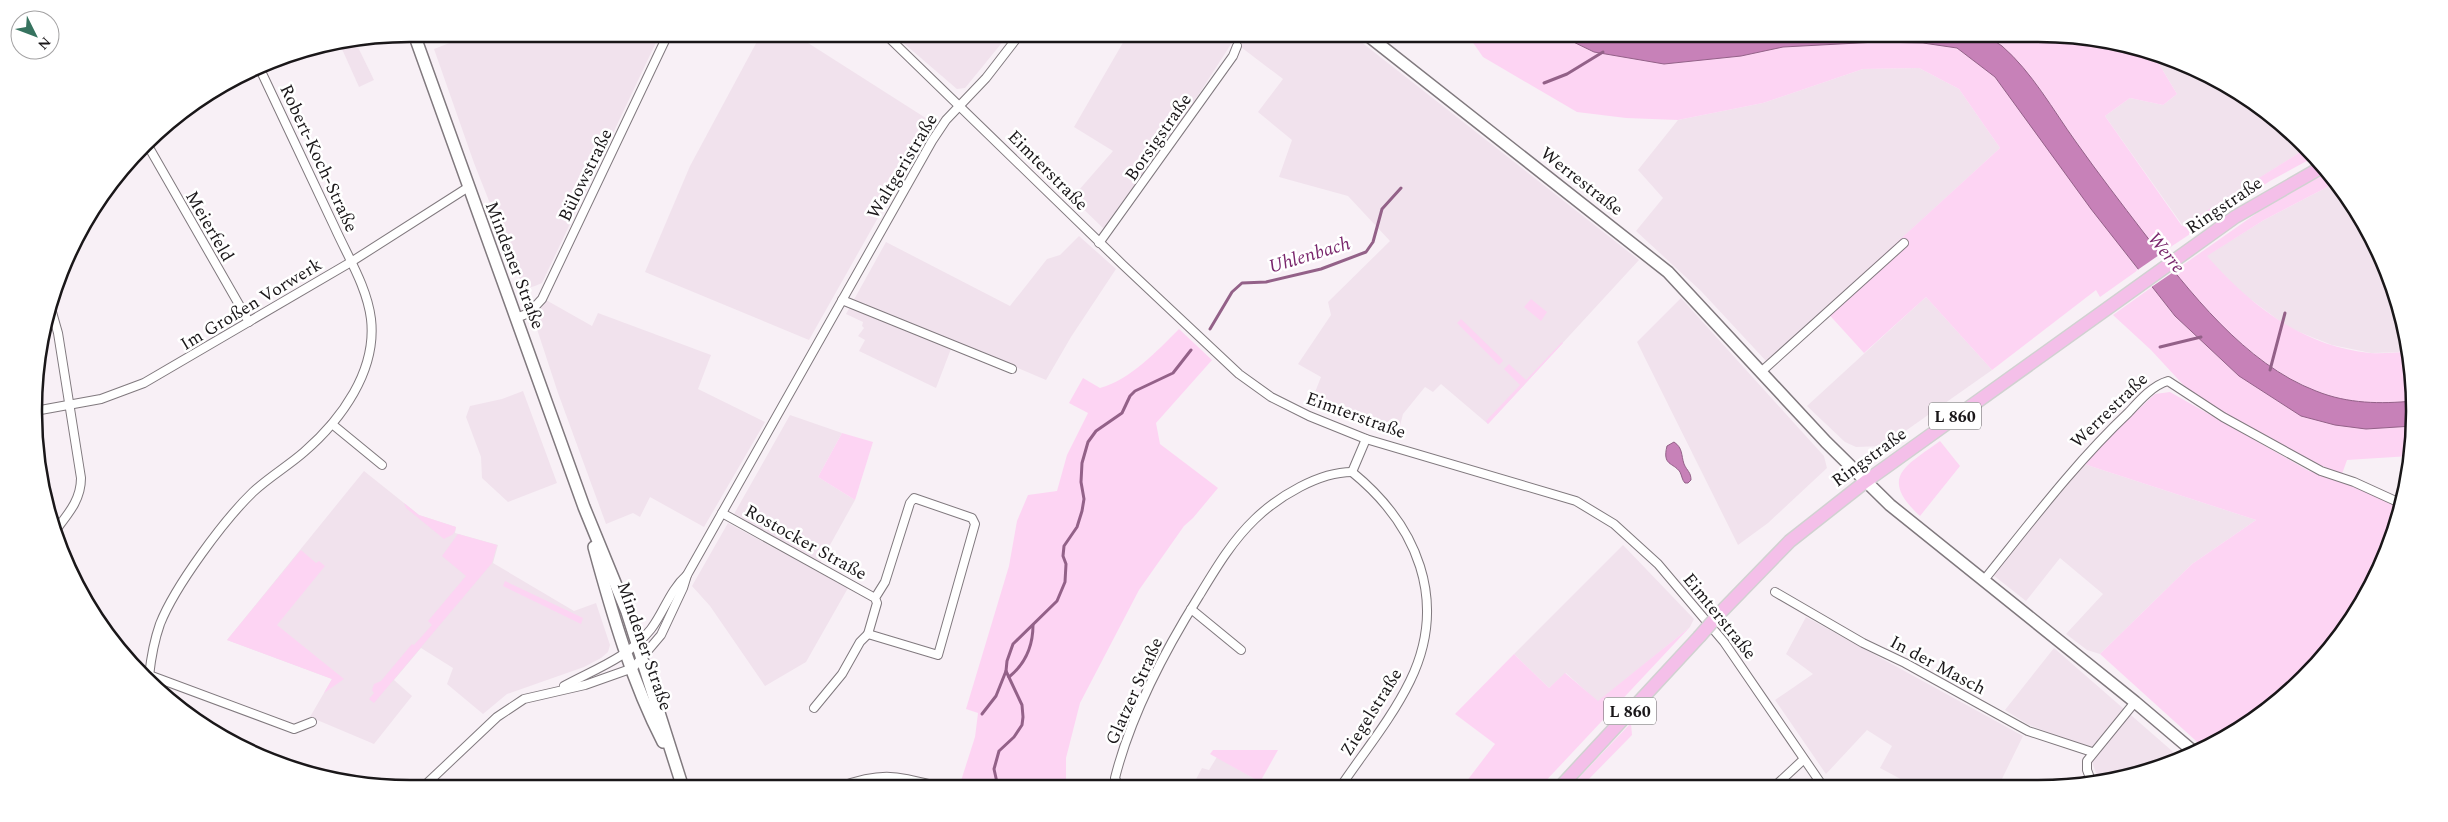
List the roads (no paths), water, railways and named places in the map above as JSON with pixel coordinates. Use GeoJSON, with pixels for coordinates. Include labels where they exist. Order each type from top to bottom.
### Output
{"type":"FeatureCollection","features":[{"type":"Feature","properties":{"kind":"main road","name":"Mindener Straße"},"geometry":{"type":"LineString","coordinates":[[417,42],[467,188],[584,507],[615,579],[680,780]]}},
{"type":"Feature","properties":{"kind":"main road","name":"Werrestraße"},"geometry":{"type":"LineString","coordinates":[[1376,42],[1668,272],[1864,482],[2188,747]]}},
{"type":"Feature","properties":{"kind":"main road","name":"Ringstraße"},"geometry":{"type":"LineString","coordinates":[[1567,780],[1720,613],[1790,541],[1864,482],[2203,239],[2272,193],[2316,170]]}},
{"type":"Feature","properties":{"kind":"main road","name":"Mindener Straße"},"geometry":{"type":"LineString","coordinates":[[584,507],[604,580],[633,668],[654,724],[674,764]]}},
{"type":"Feature","properties":{"kind":"street","name":"Bülowstraße"},"geometry":{"type":"LineString","coordinates":[[516,318],[528,313],[542,298],[664,42]]}},
{"type":"Feature","properties":{"kind":"street","name":"Eimterstraße"},"geometry":{"type":"LineString","coordinates":[[893,42],[1099,243],[1232,367],[1260,390],[1303,413],[1366,439],[1576,501],[1603,515],[1658,564],[1724,642],[1765,699],[1818,780]]}},
{"type":"Feature","properties":{"kind":"street","name":"Waltgeristraße"},"geometry":{"type":"LineString","coordinates":[[633,668],[654,645],[668,622],[687,575],[932,141],[946,120],[986,78],[1014,42]]}},
{"type":"Feature","properties":{"kind":"street","name":"Borsigstraße"},"geometry":{"type":"LineString","coordinates":[[1099,243],[1234,56],[1237,46]]}},
{"type":"Feature","properties":{"kind":"street","name":"Robert-Koch-Straße"},"geometry":{"type":"LineString","coordinates":[[150,672],[155,642],[167,610],[225,524],[255,490],[304,452],[332,424],[358,384],[371,349],[371,319],[368,305],[351,262],[262,74]]}},
{"type":"Feature","properties":{"kind":"street","name":"Meierfeld"},"geometry":{"type":"LineString","coordinates":[[150,150],[249,322]]}},
{"type":"Feature","properties":{"kind":"street","name":"Im Großen Vorwerk"},"geometry":{"type":"LineString","coordinates":[[42,410],[101,399],[144,383],[351,262],[467,188]]}},
{"type":"Feature","properties":{"kind":"street"},"geometry":{"type":"LineString","coordinates":[[1762,371],[1904,243]]}},
{"type":"Feature","properties":{"kind":"street"},"geometry":{"type":"LineString","coordinates":[[842,300],[1012,369]]}},
{"type":"Feature","properties":{"kind":"street"},"geometry":{"type":"LineString","coordinates":[[54,321],[70,406],[81,489],[77,500],[60,523]]}},
{"type":"Feature","properties":{"kind":"street","name":"Werrestraße"},"geometry":{"type":"LineString","coordinates":[[1984,580],[2083,458],[2142,398],[2162,383],[2168,381],[2223,417],[2321,471],[2354,482],[2394,500]]}},
{"type":"Feature","properties":{"kind":"street"},"geometry":{"type":"LineString","coordinates":[[332,424],[382,465]]}},
{"type":"Feature","properties":{"kind":"street"},"geometry":{"type":"LineString","coordinates":[[1352,472],[1366,439]]}},
{"type":"Feature","properties":{"kind":"street","name":"Glatzer Straße"},"geometry":{"type":"LineString","coordinates":[[1116,780],[1130,731],[1168,648],[1221,560],[1256,518],[1272,505],[1320,478],[1337,472],[1352,472]]}},
{"type":"Feature","properties":{"kind":"street","name":"Ziegelstraße"},"geometry":{"type":"LineString","coordinates":[[1345,780],[1410,682],[1422,646],[1427,611],[1423,576],[1405,528],[1376,493],[1352,472]]}},
{"type":"Feature","properties":{"kind":"street","name":"Rostocker Straße"},"geometry":{"type":"LineString","coordinates":[[868,634],[938,655],[975,524],[972,518],[914,498],[910,503],[885,582],[875,598]]}},
{"type":"Feature","properties":{"kind":"street","name":"Rostocker Straße"},"geometry":{"type":"LineString","coordinates":[[722,513],[875,598],[877,602],[868,634],[860,642],[842,674],[814,708]]}},
{"type":"Feature","properties":{"kind":"street","name":"Waltgeristraße"},"geometry":{"type":"LineString","coordinates":[[559,689],[628,653],[651,629],[677,583],[687,575]]}},
{"type":"Feature","properties":{"kind":"street","name":"In der Masch"},"geometry":{"type":"LineString","coordinates":[[1775,592],[1863,643],[1905,663],[2028,731],[2092,752]]}},
{"type":"Feature","properties":{"kind":"street"},"geometry":{"type":"LineString","coordinates":[[1191,609],[1241,650]]}},
{"type":"Feature","properties":{"kind":"street"},"geometry":{"type":"LineString","coordinates":[[431,780],[502,713],[524,699],[559,689],[585,685],[633,668]]}},
{"type":"Feature","properties":{"kind":"street"},"geometry":{"type":"LineString","coordinates":[[157,678],[294,729],[312,722]]}},
{"type":"Feature","properties":{"kind":"street"},"geometry":{"type":"LineString","coordinates":[[2089,775],[2087,760],[2092,752],[2135,702]]}},
{"type":"Feature","properties":{"kind":"street"},"geometry":{"type":"LineString","coordinates":[[1781,780],[1803,760]]}},
{"type":"Feature","properties":{"kind":"street"},"geometry":{"type":"LineString","coordinates":[[864,780],[878,776],[895,776],[912,780]]}},
{"type":"Feature","properties":{"kind":"waterway","name":"Uhlenbach"},"geometry":{"type":"LineString","coordinates":[[1544,83],[1567,74],[1603,52]]}},
{"type":"Feature","properties":{"kind":"waterway","name":"Uhlenbach"},"geometry":{"type":"LineString","coordinates":[[1210,329],[1232,292],[1242,283],[1266,282],[1321,269],[1366,252],[1373,242],[1382,209],[1401,188]]}},
{"type":"Feature","properties":{"kind":"waterway"},"geometry":{"type":"LineString","coordinates":[[2270,370],[2285,313]]}},
{"type":"Feature","properties":{"kind":"waterway"},"geometry":{"type":"LineString","coordinates":[[2160,347],[2201,337]]}},
{"type":"Feature","properties":{"kind":"waterway","name":"Uhlenbach"},"geometry":{"type":"LineString","coordinates":[[996,780],[994,769],[999,751],[1014,737],[1022,725],[1023,717],[1022,705],[1006,671],[1007,661],[1013,644],[1057,601],[1065,582],[1064,546],[1077,527],[1082,511],[1084,499],[1081,482],[1082,463],[1088,442],[1096,431],[1122,413],[1130,396],[1135,391],[1173,373],[1191,350]]}},
{"type":"Feature","properties":{"kind":"waterway"},"geometry":{"type":"LineString","coordinates":[[1009,677],[1020,666],[1027,654],[1032,640],[1033,625]]}},
{"type":"Feature","properties":{"kind":"waterway"},"geometry":{"type":"LineString","coordinates":[[982,714],[996,696],[1006,671]]}},
{"type":"Feature","properties":{"kind":"water label","name":"Werre"},"geometry":{"type":"Point","coordinates":[2167,252]}}]}
